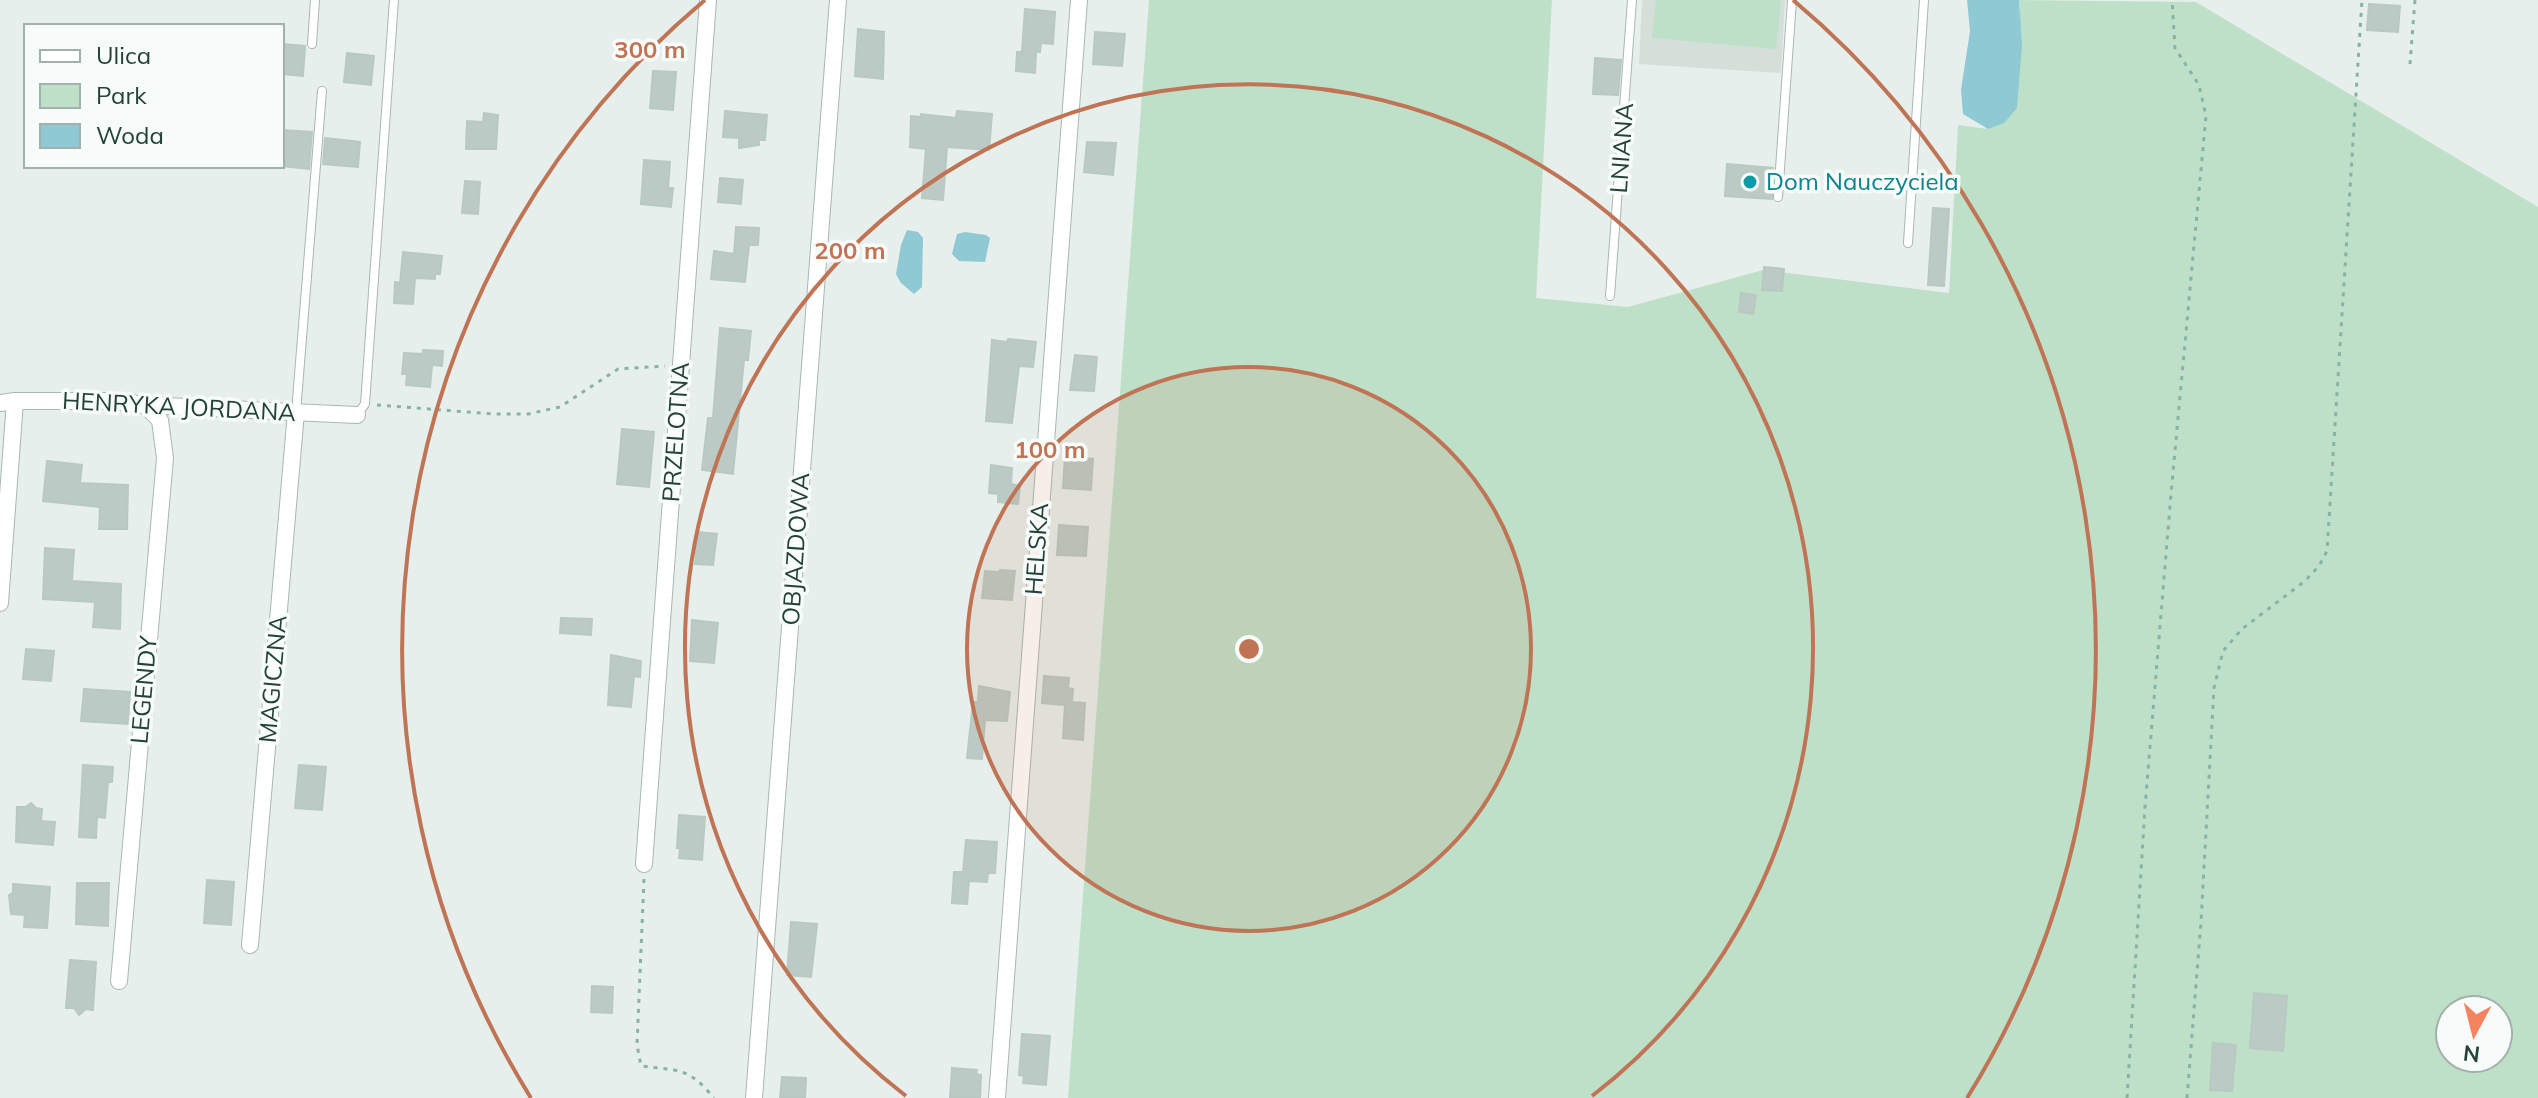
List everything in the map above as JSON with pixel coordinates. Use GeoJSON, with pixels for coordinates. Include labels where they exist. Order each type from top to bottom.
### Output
{"type":"FeatureCollection","features":[{"type":"Feature","properties":{"kind":"street","name":"PRZELOTNA"},"geometry":{"type":"LineString","coordinates":[[644,864],[708,0]]}},
{"type":"Feature","properties":{"kind":"street","name":"OBJAZDOWA"},"geometry":{"type":"LineString","coordinates":[[754,1098],[838,0]]}},
{"type":"Feature","properties":{"kind":"street","name":"HELSKA"},"geometry":{"type":"LineString","coordinates":[[997,1098],[1079,0]]}},
{"type":"Feature","properties":{"kind":"street","name":"HENRYKA JORDANA"},"geometry":{"type":"LineString","coordinates":[[7,402],[112,401],[296,412],[361,410]]}},
{"type":"Feature","properties":{"kind":"street"},"geometry":{"type":"LineString","coordinates":[[0,603],[7,402]]}},
{"type":"Feature","properties":{"kind":"street","name":"LEGENDY"},"geometry":{"type":"LineString","coordinates":[[119,981],[165,458],[160,420],[145,405]]}},
{"type":"Feature","properties":{"kind":"street","name":"MAGICZNA"},"geometry":{"type":"LineString","coordinates":[[250,945],[296,412]]}},
{"type":"Feature","properties":{"kind":"lane"},"geometry":{"type":"LineString","coordinates":[[312,44],[315,0]]}},
{"type":"Feature","properties":{"kind":"lane"},"geometry":{"type":"LineString","coordinates":[[361,410],[394,0]]}},
{"type":"Feature","properties":{"kind":"lane","name":"LNIANA"},"geometry":{"type":"LineString","coordinates":[[1610,296],[1632,0]]}},
{"type":"Feature","properties":{"kind":"lane"},"geometry":{"type":"LineString","coordinates":[[1778,197],[1792,0]]}},
{"type":"Feature","properties":{"kind":"lane"},"geometry":{"type":"LineString","coordinates":[[1908,243],[1924,0]]}},
{"type":"Feature","properties":{"kind":"lane"},"geometry":{"type":"LineString","coordinates":[[296,412],[322,91]]}},
{"type":"Feature","properties":{"kind":"path"},"geometry":{"type":"LineString","coordinates":[[2127,1098],[2147,792],[2206,116],[2199,85],[2175,48],[2172,0]]}},
{"type":"Feature","properties":{"kind":"path"},"geometry":{"type":"LineString","coordinates":[[2187,1098],[2201,922],[2214,688],[2223,651],[2242,629],[2305,581],[2319,566],[2327,551],[2362,0]]}},
{"type":"Feature","properties":{"kind":"path"},"geometry":{"type":"LineString","coordinates":[[2410,64],[2415,0]]}},
{"type":"Feature","properties":{"kind":"path"},"geometry":{"type":"LineString","coordinates":[[361,410],[528,414],[560,407],[618,369],[681,365]]}},
{"type":"Feature","properties":{"kind":"path"},"geometry":{"type":"LineString","coordinates":[[644,864],[637,1045],[641,1066],[684,1070],[714,1098]]}},
{"type":"Feature","properties":{"kind":"shaded area"},"geometry":{"type":"Polygon","coordinates":[[[1642,0],[1785,0],[1781,73],[1639,64],[1642,0]]]}},
{"type":"Feature","properties":{"kind":"green space"},"geometry":{"type":"Polygon","coordinates":[[[1149,0],[1552,0],[1536,298],[1628,307],[1763,270],[1949,293],[1958,125],[1988,129],[2020,9],[2019,0],[2196,2],[2538,207],[2538,1098],[1068,1098],[1149,0]]]}},
{"type":"Feature","properties":{"kind":"green space"},"geometry":{"type":"Polygon","coordinates":[[[1656,0],[1781,0],[1776,49],[1652,38],[1656,0]]]}},
{"type":"Feature","properties":{"kind":"water"},"geometry":{"type":"Polygon","coordinates":[[[1967,0],[2019,0],[2022,45],[2017,108],[2004,123],[1988,129],[1963,114],[1961,90],[1970,31],[1967,0]]]}},
{"type":"Feature","properties":{"kind":"water"},"geometry":{"type":"Polygon","coordinates":[[[907,230],[918,232],[923,238],[922,287],[914,294],[896,274],[907,230]]]}},
{"type":"Feature","properties":{"kind":"water"},"geometry":{"type":"Polygon","coordinates":[[[965,232],[990,238],[985,262],[959,261],[952,254],[957,234],[965,232]]]}},
{"type":"Feature","properties":{"kind":"building"},"geometry":{"type":"Polygon","coordinates":[[[2369,4],[2400,6],[2398,32],[2367,30],[2369,4]]]}},
{"type":"Feature","properties":{"kind":"building"},"geometry":{"type":"Polygon","coordinates":[[[1025,9],[1055,12],[1053,44],[1041,43],[1040,52],[1036,52],[1035,73],[1016,71],[1017,52],[1022,52],[1025,9]]]}},
{"type":"Feature","properties":{"kind":"building"},"geometry":{"type":"Polygon","coordinates":[[[858,29],[884,32],[883,79],[855,76],[858,29]]]}},
{"type":"Feature","properties":{"kind":"building"},"geometry":{"type":"Polygon","coordinates":[[[1095,32],[1125,34],[1122,66],[1093,64],[1095,32]]]}},
{"type":"Feature","properties":{"kind":"building"},"geometry":{"type":"Polygon","coordinates":[[[284,44],[305,46],[303,76],[284,74],[284,44]]]}},
{"type":"Feature","properties":{"kind":"building"},"geometry":{"type":"Polygon","coordinates":[[[347,53],[374,56],[371,85],[344,82],[347,53]]]}},
{"type":"Feature","properties":{"kind":"building"},"geometry":{"type":"Polygon","coordinates":[[[1595,58],[1621,60],[1618,95],[1593,94],[1595,58]]]}},
{"type":"Feature","properties":{"kind":"building"},"geometry":{"type":"Polygon","coordinates":[[[653,71],[676,72],[673,110],[650,108],[653,71]]]}},
{"type":"Feature","properties":{"kind":"building"},"geometry":{"type":"Polygon","coordinates":[[[725,111],[767,115],[765,140],[759,140],[759,145],[739,148],[739,138],[723,137],[725,111]]]}},
{"type":"Feature","properties":{"kind":"building"},"geometry":{"type":"Polygon","coordinates":[[[957,111],[992,114],[989,150],[947,147],[943,200],[922,198],[926,149],[910,147],[911,116],[921,117],[921,114],[956,118],[957,111]]]}},
{"type":"Feature","properties":{"kind":"building"},"geometry":{"type":"Polygon","coordinates":[[[484,113],[498,115],[496,149],[466,149],[467,121],[483,122],[484,113]]]}},
{"type":"Feature","properties":{"kind":"building"},"geometry":{"type":"Polygon","coordinates":[[[284,130],[312,132],[309,169],[284,166],[284,130]]]}},
{"type":"Feature","properties":{"kind":"building"},"geometry":{"type":"Polygon","coordinates":[[[325,138],[360,142],[358,167],[323,164],[325,138]]]}},
{"type":"Feature","properties":{"kind":"building"},"geometry":{"type":"Polygon","coordinates":[[[1087,142],[1116,143],[1113,175],[1084,172],[1087,142]]]}},
{"type":"Feature","properties":{"kind":"building"},"geometry":{"type":"Polygon","coordinates":[[[644,160],[670,162],[668,188],[673,188],[671,207],[641,204],[644,160]]]}},
{"type":"Feature","properties":{"kind":"building","name":"Dom Nauczyciela"},"geometry":{"type":"Polygon","coordinates":[[[1727,164],[1773,168],[1772,199],[1725,196],[1727,164]]]}},
{"type":"Feature","properties":{"kind":"building"},"geometry":{"type":"Polygon","coordinates":[[[720,178],[743,180],[741,204],[718,202],[720,178]]]}},
{"type":"Feature","properties":{"kind":"building"},"geometry":{"type":"Polygon","coordinates":[[[465,181],[480,182],[478,214],[462,213],[465,181]]]}},
{"type":"Feature","properties":{"kind":"building"},"geometry":{"type":"Polygon","coordinates":[[[1933,208],[1949,209],[1944,286],[1928,285],[1933,208]]]}},
{"type":"Feature","properties":{"kind":"building"},"geometry":{"type":"Polygon","coordinates":[[[736,227],[759,228],[758,245],[749,245],[745,282],[711,279],[714,251],[734,254],[736,227]]]}},
{"type":"Feature","properties":{"kind":"building"},"geometry":{"type":"Polygon","coordinates":[[[403,252],[442,256],[440,274],[435,274],[435,279],[415,278],[413,304],[394,303],[395,282],[400,283],[403,252]]]}},
{"type":"Feature","properties":{"kind":"building"},"geometry":{"type":"Polygon","coordinates":[[[1764,267],[1784,269],[1782,291],[1762,290],[1764,267]]]}},
{"type":"Feature","properties":{"kind":"building"},"geometry":{"type":"Polygon","coordinates":[[[1741,293],[1756,295],[1753,314],[1739,312],[1741,293]]]}},
{"type":"Feature","properties":{"kind":"building"},"geometry":{"type":"Polygon","coordinates":[[[720,328],[751,331],[748,360],[744,360],[733,474],[702,470],[708,418],[713,418],[720,328]]]}},
{"type":"Feature","properties":{"kind":"building"},"geometry":{"type":"Polygon","coordinates":[[[1008,339],[1036,342],[1033,367],[1019,366],[1012,423],[986,421],[992,340],[1007,342],[1008,339]]]}},
{"type":"Feature","properties":{"kind":"building"},"geometry":{"type":"Polygon","coordinates":[[[423,350],[443,351],[442,366],[432,365],[430,387],[406,385],[407,374],[402,374],[404,353],[423,354],[423,350]]]}},
{"type":"Feature","properties":{"kind":"building"},"geometry":{"type":"Polygon","coordinates":[[[1075,355],[1097,357],[1094,391],[1070,390],[1075,355]]]}},
{"type":"Feature","properties":{"kind":"building"},"geometry":{"type":"Polygon","coordinates":[[[622,429],[654,432],[649,487],[617,484],[622,429]]]}},
{"type":"Feature","properties":{"kind":"building"},"geometry":{"type":"Polygon","coordinates":[[[1065,456],[1093,459],[1091,490],[1063,488],[1065,456]]]}},
{"type":"Feature","properties":{"kind":"building"},"geometry":{"type":"Polygon","coordinates":[[[47,461],[82,465],[80,483],[128,485],[127,529],[99,529],[100,507],[43,501],[47,461]]]}},
{"type":"Feature","properties":{"kind":"building"},"geometry":{"type":"Polygon","coordinates":[[[991,465],[1012,468],[1011,484],[1020,486],[1018,504],[998,502],[998,494],[989,493],[991,465]]]}},
{"type":"Feature","properties":{"kind":"building"},"geometry":{"type":"Polygon","coordinates":[[[1059,525],[1088,527],[1086,556],[1057,555],[1059,525]]]}},
{"type":"Feature","properties":{"kind":"building"},"geometry":{"type":"Polygon","coordinates":[[[698,532],[717,534],[713,565],[695,564],[698,532]]]}},
{"type":"Feature","properties":{"kind":"building"},"geometry":{"type":"Polygon","coordinates":[[[45,548],[74,550],[72,581],[121,584],[120,629],[93,627],[95,602],[43,599],[45,548]]]}},
{"type":"Feature","properties":{"kind":"building"},"geometry":{"type":"Polygon","coordinates":[[[985,571],[1015,571],[1012,600],[982,598],[985,571]]]}},
{"type":"Feature","properties":{"kind":"building"},"geometry":{"type":"Polygon","coordinates":[[[561,618],[592,619],[591,635],[560,633],[561,618]]]}},
{"type":"Feature","properties":{"kind":"building"},"geometry":{"type":"Polygon","coordinates":[[[692,620],[718,623],[714,663],[690,661],[692,620]]]}},
{"type":"Feature","properties":{"kind":"building"},"geometry":{"type":"Polygon","coordinates":[[[26,649],[54,651],[51,681],[23,679],[26,649]]]}},
{"type":"Feature","properties":{"kind":"building"},"geometry":{"type":"Polygon","coordinates":[[[611,655],[641,661],[640,677],[634,676],[631,707],[608,705],[611,655]]]}},
{"type":"Feature","properties":{"kind":"building"},"geometry":{"type":"Polygon","coordinates":[[[1044,676],[1069,678],[1068,688],[1073,689],[1072,702],[1085,703],[1083,740],[1063,738],[1065,705],[1042,703],[1044,676]]]}},
{"type":"Feature","properties":{"kind":"building"},"geometry":{"type":"Polygon","coordinates":[[[979,686],[1010,692],[1007,721],[985,720],[982,759],[967,758],[973,702],[978,702],[979,686]]]}},
{"type":"Feature","properties":{"kind":"building"},"geometry":{"type":"Polygon","coordinates":[[[84,689],[130,692],[128,724],[81,721],[84,689]]]}},
{"type":"Feature","properties":{"kind":"building"},"geometry":{"type":"Polygon","coordinates":[[[83,765],[113,767],[112,782],[108,782],[105,818],[97,817],[96,838],[79,837],[83,765]]]}},
{"type":"Feature","properties":{"kind":"building"},"geometry":{"type":"Polygon","coordinates":[[[299,765],[326,767],[322,810],[295,808],[299,765]]]}},
{"type":"Feature","properties":{"kind":"building"},"geometry":{"type":"Polygon","coordinates":[[[31,803],[42,809],[41,821],[55,822],[53,845],[16,842],[17,807],[26,807],[31,803]]]}},
{"type":"Feature","properties":{"kind":"building"},"geometry":{"type":"Polygon","coordinates":[[[679,815],[705,817],[702,860],[679,858],[679,815]]]}},
{"type":"Feature","properties":{"kind":"building"},"geometry":{"type":"Polygon","coordinates":[[[966,840],[997,842],[995,873],[988,873],[987,882],[969,881],[967,904],[952,903],[954,872],[963,872],[966,840]]]}},
{"type":"Feature","properties":{"kind":"building"},"geometry":{"type":"Polygon","coordinates":[[[207,880],[234,882],[231,925],[204,923],[207,880]]]}},
{"type":"Feature","properties":{"kind":"building"},"geometry":{"type":"Polygon","coordinates":[[[77,883],[109,883],[108,926],[76,924],[77,883]]]}},
{"type":"Feature","properties":{"kind":"building"},"geometry":{"type":"Polygon","coordinates":[[[13,884],[50,887],[47,928],[24,927],[25,915],[11,914],[9,895],[13,893],[13,884]]]}},
{"type":"Feature","properties":{"kind":"building"},"geometry":{"type":"Polygon","coordinates":[[[791,922],[817,924],[811,977],[787,975],[791,922]]]}},
{"type":"Feature","properties":{"kind":"building"},"geometry":{"type":"Polygon","coordinates":[[[70,960],[96,962],[93,1010],[86,1009],[79,1015],[74,1008],[66,1008],[70,960]]]}},
{"type":"Feature","properties":{"kind":"building"},"geometry":{"type":"Polygon","coordinates":[[[592,986],[613,987],[612,1013],[591,1012],[592,986]]]}},
{"type":"Feature","properties":{"kind":"building"},"geometry":{"type":"Polygon","coordinates":[[[2254,993],[2287,996],[2283,1051],[2250,1048],[2254,993]]]}},
{"type":"Feature","properties":{"kind":"building"},"geometry":{"type":"Polygon","coordinates":[[[1022,1034],[1050,1036],[1046,1085],[1023,1083],[1024,1076],[1019,1075],[1022,1034]]]}},
{"type":"Feature","properties":{"kind":"building"},"geometry":{"type":"Polygon","coordinates":[[[2213,1043],[2236,1045],[2232,1091],[2210,1090],[2213,1043]]]}},
{"type":"Feature","properties":{"kind":"building"},"geometry":{"type":"Polygon","coordinates":[[[952,1068],[977,1070],[976,1074],[981,1075],[980,1098],[950,1098],[952,1068]]]}},
{"type":"Feature","properties":{"kind":"building"},"geometry":{"type":"Polygon","coordinates":[[[782,1077],[806,1078],[805,1098],[780,1098],[782,1077]]]}},
{"type":"Feature","properties":{"kind":"place","name":"Dom Nauczyciela"},"geometry":{"type":"Point","coordinates":[1750,182]}}]}
